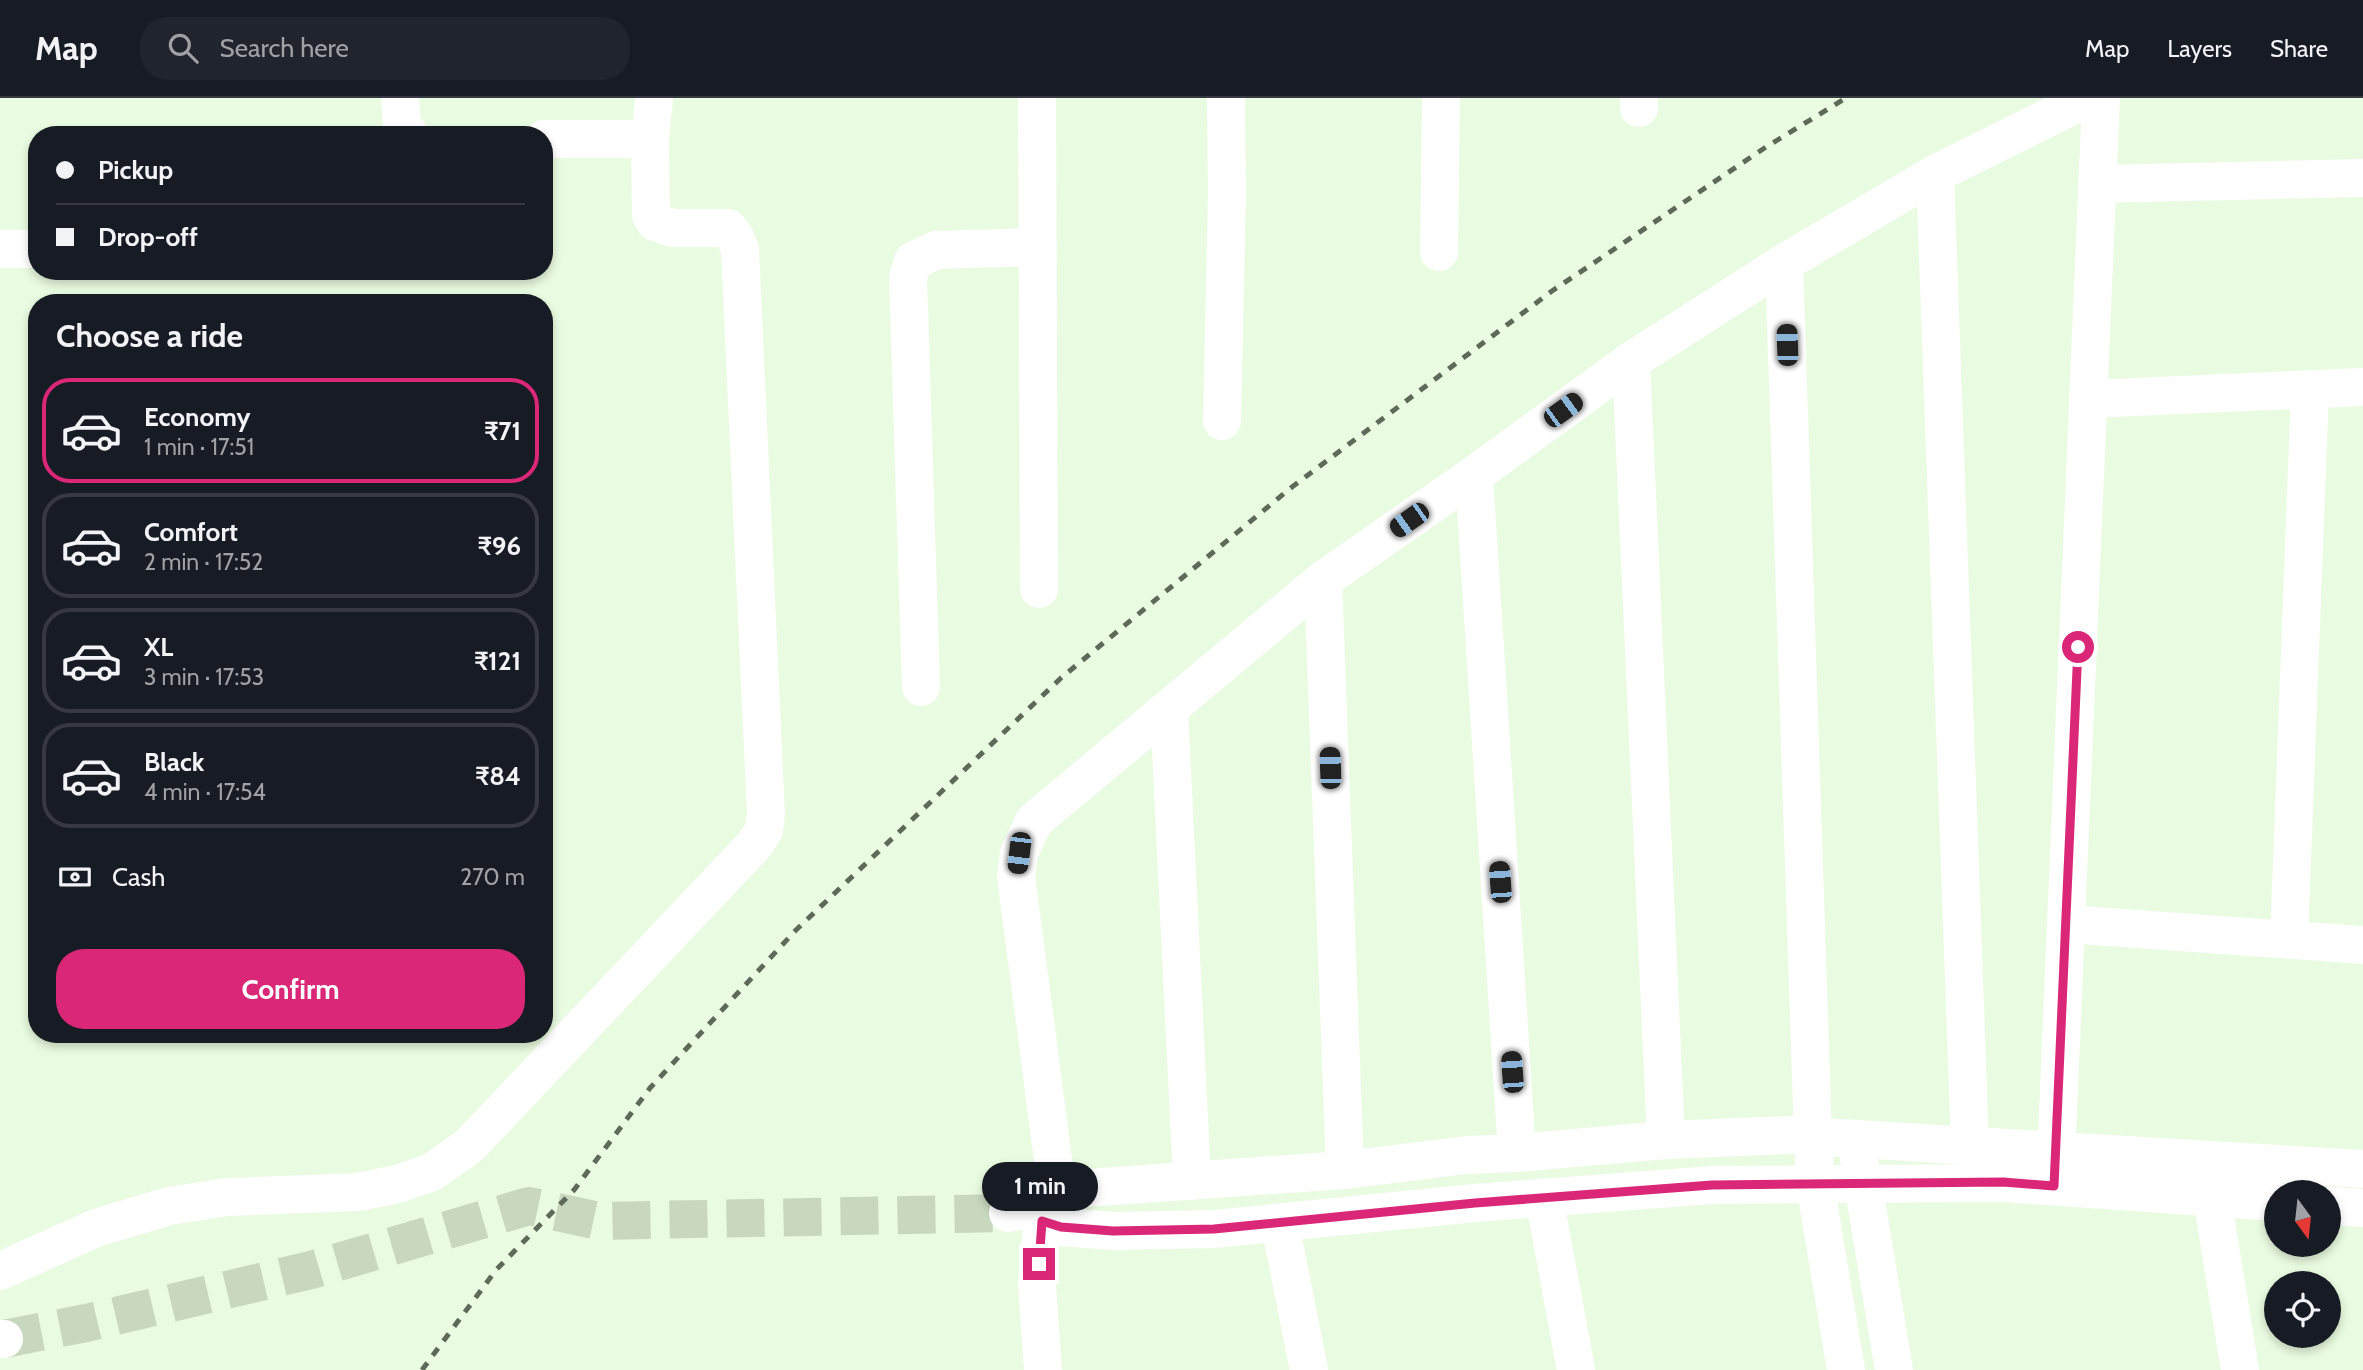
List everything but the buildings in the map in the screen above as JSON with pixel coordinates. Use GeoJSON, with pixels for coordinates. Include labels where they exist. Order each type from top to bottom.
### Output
{"type":"FeatureCollection","features":[{"type":"Feature","properties":{"kind":"street"},"geometry":{"type":"LineString","coordinates":[[400,98],[403,126]]}},
{"type":"Feature","properties":{"kind":"street"},"geometry":{"type":"LineString","coordinates":[[0,1271],[96,1228],[169,1206],[227,1197],[358,1192],[398,1184],[432,1172],[469,1146],[746,854],[764,831],[766,815],[740,250],[736,237],[728,228],[673,228],[655,222],[651,215],[650,139],[654,98]]}},
{"type":"Feature","properties":{"kind":"street"},"geometry":{"type":"LineString","coordinates":[[1037,98],[1039,590]]}},
{"type":"Feature","properties":{"kind":"street"},"geometry":{"type":"LineString","coordinates":[[1222,421],[1227,194],[1226,98]]}},
{"type":"Feature","properties":{"kind":"street"},"geometry":{"type":"LineString","coordinates":[[1438,252],[1441,98]]}},
{"type":"Feature","properties":{"kind":"street"},"geometry":{"type":"LineString","coordinates":[[1043,1370],[1016,876],[1019,853],[1034,821],[1323,580],[1474,475],[1630,360],[1784,263],[1935,174],[2088,98]]}},
{"type":"Feature","properties":{"kind":"street"},"geometry":{"type":"LineString","coordinates":[[2056,1169],[2101,98]]}},
{"type":"Feature","properties":{"kind":"street"},"geometry":{"type":"LineString","coordinates":[[553,139],[650,139]]}},
{"type":"Feature","properties":{"kind":"street"},"geometry":{"type":"LineString","coordinates":[[1935,174],[1970,1146]]}},
{"type":"Feature","properties":{"kind":"street"},"geometry":{"type":"LineString","coordinates":[[2097,184],[2363,178]]}},
{"type":"Feature","properties":{"kind":"street"},"geometry":{"type":"LineString","coordinates":[[921,687],[908,277],[912,261],[936,250],[1038,247]]}},
{"type":"Feature","properties":{"kind":"street"},"geometry":{"type":"LineString","coordinates":[[0,249],[28,248]]}},
{"type":"Feature","properties":{"kind":"street"},"geometry":{"type":"LineString","coordinates":[[1784,263],[1815,1184],[1846,1370]]}},
{"type":"Feature","properties":{"kind":"street"},"geometry":{"type":"LineString","coordinates":[[1630,360],[1666,1140]]}},
{"type":"Feature","properties":{"kind":"street"},"geometry":{"type":"LineString","coordinates":[[2088,399],[2363,387]]}},
{"type":"Feature","properties":{"kind":"street"},"geometry":{"type":"LineString","coordinates":[[2290,940],[2310,389]]}},
{"type":"Feature","properties":{"kind":"street"},"geometry":{"type":"LineString","coordinates":[[1474,475],[1517,1153]]}},
{"type":"Feature","properties":{"kind":"street"},"geometry":{"type":"LineString","coordinates":[[1323,580],[1345,1170]]}},
{"type":"Feature","properties":{"kind":"street"},"geometry":{"type":"LineString","coordinates":[[1169,709],[1192,1181]]}},
{"type":"Feature","properties":{"kind":"street"},"geometry":{"type":"LineString","coordinates":[[2067,923],[2363,945]]}},
{"type":"Feature","properties":{"kind":"street"},"geometry":{"type":"LineString","coordinates":[[1033,1209],[1192,1181],[1345,1170],[1467,1155],[1666,1140],[1789,1135],[1970,1146],[2056,1169],[2212,1198],[2264,1201]]}},
{"type":"Feature","properties":{"kind":"street"},"geometry":{"type":"LineString","coordinates":[[1856,1139],[1894,1370]]}},
{"type":"Feature","properties":{"kind":"street"},"geometry":{"type":"LineString","coordinates":[[1033,1209],[1061,1227],[1113,1231],[1214,1229],[1475,1203],[1712,1185],[2003,1182],[2056,1169],[2363,1169]]}},
{"type":"Feature","properties":{"kind":"street"},"geometry":{"type":"LineString","coordinates":[[1544,1198],[1576,1370]]}},
{"type":"Feature","properties":{"kind":"street"},"geometry":{"type":"LineString","coordinates":[[2212,1198],[2240,1370]]}},
{"type":"Feature","properties":{"kind":"street"},"geometry":{"type":"LineString","coordinates":[[2342,1207],[2363,1208]]}},
{"type":"Feature","properties":{"kind":"street"},"geometry":{"type":"LineString","coordinates":[[1280,1224],[1309,1370]]}},
{"type":"Feature","properties":{"kind":"tunnel"},"geometry":{"type":"LineString","coordinates":[[4,1339],[86,1323],[311,1270],[529,1206],[599,1221],[1008,1213]]}},
{"type":"Feature","properties":{"kind":"railway"},"geometry":{"type":"LineString","coordinates":[[422,1370],[496,1270],[574,1190],[650,1088],[796,930],[1061,678],[1292,487],[1552,291],[1766,147],[1846,98]]}},
{"type":"Feature","properties":{"kind":"route"},"geometry":{"type":"LineString","coordinates":[[1039,1264],[1042,1221],[1061,1227],[1113,1231],[1214,1229],[1475,1203],[1712,1185],[2003,1182],[2054,1186],[2078,647]]}}]}
